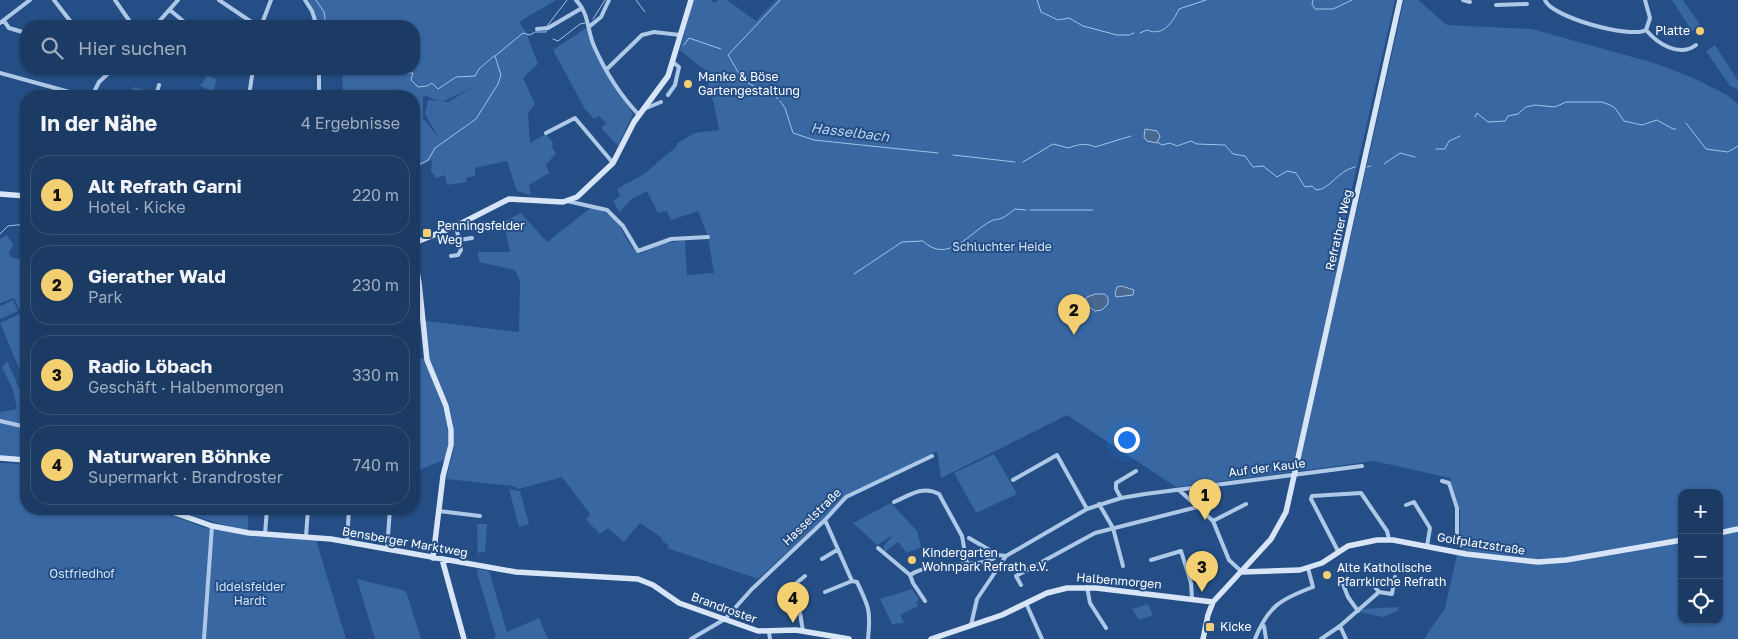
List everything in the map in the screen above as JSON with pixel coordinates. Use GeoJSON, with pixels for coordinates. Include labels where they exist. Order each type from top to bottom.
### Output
{"type":"FeatureCollection","features":[{"type":"Feature","properties":{"kind":"street"},"geometry":{"type":"LineString","coordinates":[[20,31],[9,28],[2,22],[30,0]]}},
{"type":"Feature","properties":{"kind":"street"},"geometry":{"type":"LineString","coordinates":[[54,0],[69,20]]}},
{"type":"Feature","properties":{"kind":"street"},"geometry":{"type":"LineString","coordinates":[[115,0],[129,20]]}},
{"type":"Feature","properties":{"kind":"street"},"geometry":{"type":"LineString","coordinates":[[161,20],[178,0]]}},
{"type":"Feature","properties":{"kind":"street"},"geometry":{"type":"LineString","coordinates":[[219,0],[249,20]]}},
{"type":"Feature","properties":{"kind":"street"},"geometry":{"type":"LineString","coordinates":[[263,20],[271,0]]}},
{"type":"Feature","properties":{"kind":"street"},"geometry":{"type":"LineString","coordinates":[[304,0],[312,11],[315,20]]}},
{"type":"Feature","properties":{"kind":"street"},"geometry":{"type":"LineString","coordinates":[[576,0],[590,26],[589,33],[594,47],[628,104],[639,115]]}},
{"type":"Feature","properties":{"kind":"street"},"geometry":{"type":"LineString","coordinates":[[590,26],[601,17],[610,0]]}},
{"type":"Feature","properties":{"kind":"street"},"geometry":{"type":"LineString","coordinates":[[567,201],[577,197],[613,162],[639,115],[660,89],[674,63],[680,35],[691,0]]}},
{"type":"Feature","properties":{"kind":"street","name":"Refrather Weg"},"geometry":{"type":"LineString","coordinates":[[1213,602],[1271,539],[1286,512],[1400,0]]}},
{"type":"Feature","properties":{"kind":"street"},"geometry":{"type":"LineString","coordinates":[[1463,0],[1470,2]]}},
{"type":"Feature","properties":{"kind":"street"},"geometry":{"type":"LineString","coordinates":[[1545,0],[1554,11],[1586,22],[1632,33],[1646,30]]}},
{"type":"Feature","properties":{"kind":"street"},"geometry":{"type":"LineString","coordinates":[[1645,0],[1650,18],[1646,30]]}},
{"type":"Feature","properties":{"kind":"street"},"geometry":{"type":"LineString","coordinates":[[1496,5],[1502,2],[1527,4]]}},
{"type":"Feature","properties":{"kind":"street"},"geometry":{"type":"LineString","coordinates":[[538,29],[547,28],[582,8]]}},
{"type":"Feature","properties":{"kind":"street"},"geometry":{"type":"LineString","coordinates":[[170,10],[182,20]]}},
{"type":"Feature","properties":{"kind":"street"},"geometry":{"type":"LineString","coordinates":[[1646,30],[1666,47],[1692,48],[1696,45]]}},
{"type":"Feature","properties":{"kind":"street"},"geometry":{"type":"LineString","coordinates":[[606,68],[642,35],[654,32],[680,35]]}},
{"type":"Feature","properties":{"kind":"street"},"geometry":{"type":"LineString","coordinates":[[668,95],[678,77],[679,67],[674,63]]}},
{"type":"Feature","properties":{"kind":"street"},"geometry":{"type":"LineString","coordinates":[[0,73],[62,90]]}},
{"type":"Feature","properties":{"kind":"street"},"geometry":{"type":"LineString","coordinates":[[95,90],[99,82],[106,75]]}},
{"type":"Feature","properties":{"kind":"street"},"geometry":{"type":"LineString","coordinates":[[250,90],[252,75]]}},
{"type":"Feature","properties":{"kind":"street"},"geometry":{"type":"LineString","coordinates":[[319,75],[319,90]]}},
{"type":"Feature","properties":{"kind":"street"},"geometry":{"type":"LineString","coordinates":[[158,90],[159,85]]}},
{"type":"Feature","properties":{"kind":"street"},"geometry":{"type":"LineString","coordinates":[[644,109],[661,102]]}},
{"type":"Feature","properties":{"kind":"street"},"geometry":{"type":"LineString","coordinates":[[546,133],[575,118],[613,162]]}},
{"type":"Feature","properties":{"kind":"street"},"geometry":{"type":"LineString","coordinates":[[0,194],[20,196]]}},
{"type":"Feature","properties":{"kind":"street"},"geometry":{"type":"LineString","coordinates":[[420,241],[456,226],[509,199],[567,201],[607,210],[623,226],[638,251],[671,239],[708,237]]}},
{"type":"Feature","properties":{"kind":"street"},"geometry":{"type":"LineString","coordinates":[[450,256],[458,255],[461,250],[456,226]]}},
{"type":"Feature","properties":{"kind":"street"},"geometry":{"type":"LineString","coordinates":[[459,240],[472,238]]}},
{"type":"Feature","properties":{"kind":"street"},"geometry":{"type":"LineString","coordinates":[[420,283],[427,360],[446,406],[451,445],[444,470],[433,558]]}},
{"type":"Feature","properties":{"kind":"street"},"geometry":{"type":"LineString","coordinates":[[0,421],[20,426]]}},
{"type":"Feature","properties":{"kind":"street"},"geometry":{"type":"LineString","coordinates":[[1013,480],[1057,455],[1087,509]]}},
{"type":"Feature","properties":{"kind":"street","name":"Hasselstraße"},"geometry":{"type":"LineString","coordinates":[[691,639],[725,619],[752,588],[825,520],[846,496],[932,456]]}},
{"type":"Feature","properties":{"kind":"street"},"geometry":{"type":"LineString","coordinates":[[0,458],[20,460]]}},
{"type":"Feature","properties":{"kind":"street","name":"Auf der Kaule"},"geometry":{"type":"LineString","coordinates":[[971,625],[977,599],[1006,556],[1099,504],[1121,498],[1362,466]]}},
{"type":"Feature","properties":{"kind":"street"},"geometry":{"type":"LineString","coordinates":[[1121,498],[1116,489],[1116,483],[1136,471]]}},
{"type":"Feature","properties":{"kind":"street"},"geometry":{"type":"LineString","coordinates":[[1442,481],[1449,483],[1457,508],[1457,542]]}},
{"type":"Feature","properties":{"kind":"street"},"geometry":{"type":"LineString","coordinates":[[894,502],[923,490],[932,490],[939,494],[962,536],[967,564]]}},
{"type":"Feature","properties":{"kind":"street"},"geometry":{"type":"LineString","coordinates":[[1179,490],[1213,521],[1224,552],[1229,560],[1242,572]]}},
{"type":"Feature","properties":{"kind":"street"},"geometry":{"type":"LineString","coordinates":[[1338,551],[1311,499],[1312,496],[1361,493],[1384,527],[1389,539]]}},
{"type":"Feature","properties":{"kind":"street"},"geometry":{"type":"LineString","coordinates":[[1406,505],[1414,502],[1429,525],[1427,546]]}},
{"type":"Feature","properties":{"kind":"street"},"geometry":{"type":"LineString","coordinates":[[1099,504],[1113,528],[1123,566]]}},
{"type":"Feature","properties":{"kind":"street"},"geometry":{"type":"LineString","coordinates":[[1213,521],[1246,504]]}},
{"type":"Feature","properties":{"kind":"street"},"geometry":{"type":"LineString","coordinates":[[1021,585],[1016,576],[1095,533],[1197,507]]}},
{"type":"Feature","properties":{"kind":"street"},"geometry":{"type":"LineString","coordinates":[[439,511],[480,516]]}},
{"type":"Feature","properties":{"kind":"street","name":"Bensberger Marktweg"},"geometry":{"type":"LineString","coordinates":[[181,515],[212,526],[265,534],[306,536],[535,574],[645,581]]}},
{"type":"Feature","properties":{"kind":"street"},"geometry":{"type":"LineString","coordinates":[[265,534],[267,515]]}},
{"type":"Feature","properties":{"kind":"street"},"geometry":{"type":"LineString","coordinates":[[306,536],[308,515]]}},
{"type":"Feature","properties":{"kind":"street"},"geometry":{"type":"LineString","coordinates":[[346,542],[348,515]]}},
{"type":"Feature","properties":{"kind":"street"},"geometry":{"type":"LineString","coordinates":[[387,549],[390,515]]}},
{"type":"Feature","properties":{"kind":"street"},"geometry":{"type":"LineString","coordinates":[[825,520],[852,581]]}},
{"type":"Feature","properties":{"kind":"street"},"geometry":{"type":"LineString","coordinates":[[204,639],[212,526]]}},
{"type":"Feature","properties":{"kind":"street"},"geometry":{"type":"LineString","coordinates":[[1723,532],[1738,529]]}},
{"type":"Feature","properties":{"kind":"street"},"geometry":{"type":"LineString","coordinates":[[969,538],[998,555],[1006,556]]}},
{"type":"Feature","properties":{"kind":"street","name":"Golfplatzstraße"},"geometry":{"type":"LineString","coordinates":[[1242,572],[1291,572],[1322,563],[1338,551],[1355,544],[1389,539],[1466,554],[1538,562],[1566,560],[1678,541]]}},
{"type":"Feature","properties":{"kind":"street"},"geometry":{"type":"LineString","coordinates":[[878,548],[910,575],[925,601]]}},
{"type":"Feature","properties":{"kind":"street"},"geometry":{"type":"LineString","coordinates":[[822,559],[837,550]]}},
{"type":"Feature","properties":{"kind":"street"},"geometry":{"type":"LineString","coordinates":[[1150,560],[1181,551],[1191,583],[1192,598]]}},
{"type":"Feature","properties":{"kind":"street"},"geometry":{"type":"LineString","coordinates":[[910,575],[934,566],[994,560],[998,555]]}},
{"type":"Feature","properties":{"kind":"street"},"geometry":{"type":"LineString","coordinates":[[442,559],[464,639]]}},
{"type":"Feature","properties":{"kind":"street"},"geometry":{"type":"LineString","coordinates":[[1253,560],[1253,567],[1256,573]]}},
{"type":"Feature","properties":{"kind":"street"},"geometry":{"type":"LineString","coordinates":[[1255,639],[1262,624],[1276,604],[1313,587],[1308,568]]}},
{"type":"Feature","properties":{"kind":"street"},"geometry":{"type":"LineString","coordinates":[[803,631],[800,613],[784,594],[805,576]]}},
{"type":"Feature","properties":{"kind":"street"},"geometry":{"type":"LineString","coordinates":[[1370,581],[1379,592],[1392,594],[1395,577]]}},
{"type":"Feature","properties":{"kind":"street","name":"Brandroster"},"geometry":{"type":"LineString","coordinates":[[645,581],[679,603],[769,636],[803,631],[849,639]]}},
{"type":"Feature","properties":{"kind":"street"},"geometry":{"type":"LineString","coordinates":[[825,592],[852,581],[857,582],[870,610],[868,639]]}},
{"type":"Feature","properties":{"kind":"street"},"geometry":{"type":"LineString","coordinates":[[1343,584],[1348,597],[1358,611]]}},
{"type":"Feature","properties":{"kind":"street"},"geometry":{"type":"LineString","coordinates":[[1087,587],[1090,603],[1106,628]]}},
{"type":"Feature","properties":{"kind":"street","name":"Halbenmorgen"},"geometry":{"type":"LineString","coordinates":[[971,625],[1002,615],[1026,602],[1056,590],[1087,587],[1213,602]]}},
{"type":"Feature","properties":{"kind":"street"},"geometry":{"type":"LineString","coordinates":[[1321,639],[1340,626],[1379,592]]}},
{"type":"Feature","properties":{"kind":"street"},"geometry":{"type":"LineString","coordinates":[[1026,602],[1042,639]]}},
{"type":"Feature","properties":{"kind":"street"},"geometry":{"type":"LineString","coordinates":[[1203,639],[1213,602]]}},
{"type":"Feature","properties":{"kind":"street"},"geometry":{"type":"LineString","coordinates":[[1262,624],[1266,639]]}},
{"type":"Feature","properties":{"kind":"street"},"geometry":{"type":"LineString","coordinates":[[931,639],[941,638],[971,625]]}},
{"type":"Feature","properties":{"kind":"street"},"geometry":{"type":"LineString","coordinates":[[1340,626],[1346,639]]}},
{"type":"Feature","properties":{"kind":"green space"},"geometry":{"type":"Polygon","coordinates":[[[308,0],[556,0],[519,22],[526,32],[538,64],[523,78],[535,104],[528,113],[530,143],[546,134],[553,143],[552,147],[556,154],[546,164],[549,173],[529,185],[531,195],[517,191],[507,161],[475,168],[475,176],[466,178],[467,182],[447,185],[445,175],[436,178],[431,171],[432,160],[420,166],[420,90],[343,90],[342,75],[420,75],[420,20],[317,20],[308,0]],[[472,88],[443,102],[448,102],[472,88]],[[423,95],[423,118],[439,138],[425,114],[428,100],[440,101],[423,95]]]}},
{"type":"Feature","properties":{"kind":"green space","name":"Schluchter Heide"},"geometry":{"type":"Polygon","coordinates":[[[693,0],[710,0],[715,3],[718,0],[727,0],[756,21],[776,0],[1395,0],[1340,241],[1348,249],[1404,0],[1418,0],[1447,25],[1532,29],[1654,63],[1691,77],[1727,95],[1738,104],[1738,639],[1424,639],[1445,608],[1457,554],[1460,549],[1460,511],[1450,478],[1374,461],[1176,487],[1067,415],[941,478],[937,451],[859,490],[836,507],[758,579],[667,548],[668,545],[662,541],[662,538],[640,523],[624,542],[608,528],[600,534],[586,520],[590,514],[562,477],[519,489],[512,486],[446,479],[454,448],[453,424],[449,405],[430,362],[425,321],[519,332],[520,281],[515,270],[479,262],[478,252],[510,252],[504,222],[521,213],[547,242],[592,207],[612,217],[629,244],[640,254],[661,244],[685,240],[687,275],[714,273],[708,237],[698,211],[671,220],[667,211],[658,213],[647,191],[633,198],[619,212],[613,201],[620,196],[617,189],[644,174],[677,146],[676,144],[695,133],[719,130],[708,85],[713,74],[702,68],[680,50],[693,0]]]}},
{"type":"Feature","properties":{"kind":"green space"},"geometry":{"type":"Polygon","coordinates":[[[1672,0],[1683,0],[1701,26],[1692,31],[1672,0]]]}},
{"type":"Feature","properties":{"kind":"green space"},"geometry":{"type":"Polygon","coordinates":[[[586,28],[591,44],[633,114],[618,146],[601,128],[606,123],[599,116],[594,119],[585,109],[553,50],[586,28]]]}},
{"type":"Feature","properties":{"kind":"green space"},"geometry":{"type":"Polygon","coordinates":[[[1715,45],[1738,81],[1738,89],[1730,86],[1706,51],[1715,45]]]}},
{"type":"Feature","properties":{"kind":"green space"},"geometry":{"type":"Polygon","coordinates":[[[207,76],[216,79],[214,90],[200,86],[207,76]]]}},
{"type":"Feature","properties":{"kind":"green space"},"geometry":{"type":"Polygon","coordinates":[[[133,87],[146,90],[132,90],[133,87]]]}},
{"type":"Feature","properties":{"kind":"green space"},"geometry":{"type":"Polygon","coordinates":[[[7,235],[13,245],[9,253],[11,257],[20,260],[20,311],[14,298],[0,303],[0,239],[7,235]]]}},
{"type":"Feature","properties":{"kind":"green space"},"geometry":{"type":"Polygon","coordinates":[[[13,300],[18,311],[0,319],[0,306],[13,300]]]}},
{"type":"Feature","properties":{"kind":"green space"},"geometry":{"type":"Polygon","coordinates":[[[20,314],[20,371],[0,323],[20,314]]]}},
{"type":"Feature","properties":{"kind":"green space"},"geometry":{"type":"Polygon","coordinates":[[[424,358],[443,407],[448,432],[448,445],[446,459],[420,470],[420,359],[424,358]]]}},
{"type":"Feature","properties":{"kind":"green space"},"geometry":{"type":"Polygon","coordinates":[[[7,361],[20,390],[20,425],[0,420],[0,412],[17,409],[13,390],[2,367],[7,361]]]}},
{"type":"Feature","properties":{"kind":"green space"},"geometry":{"type":"Polygon","coordinates":[[[0,422],[20,427],[20,459],[0,457],[0,422]]]}},
{"type":"Feature","properties":{"kind":"green space"},"geometry":{"type":"Polygon","coordinates":[[[994,454],[1017,494],[976,513],[954,473],[994,454]]]}},
{"type":"Feature","properties":{"kind":"green space","name":"Ostfriedhof"},"geometry":{"type":"Polygon","coordinates":[[[0,463],[20,464],[20,515],[170,515],[206,528],[213,527],[316,540],[346,639],[0,639],[0,463]]]}},
{"type":"Feature","properties":{"kind":"green space"},"geometry":{"type":"Polygon","coordinates":[[[509,489],[520,491],[529,524],[519,527],[509,489]]]}},
{"type":"Feature","properties":{"kind":"green space"},"geometry":{"type":"Polygon","coordinates":[[[891,503],[917,531],[921,547],[907,553],[898,542],[885,552],[883,547],[893,535],[877,545],[853,523],[891,503]]]}},
{"type":"Feature","properties":{"kind":"green space"},"geometry":{"type":"Polygon","coordinates":[[[191,515],[248,515],[248,532],[191,515]]]}},
{"type":"Feature","properties":{"kind":"green space"},"geometry":{"type":"Polygon","coordinates":[[[477,524],[487,524],[485,552],[479,552],[478,562],[477,524]]]}},
{"type":"Feature","properties":{"kind":"green space"},"geometry":{"type":"Polygon","coordinates":[[[476,569],[489,571],[507,632],[539,618],[548,639],[492,639],[496,637],[476,569]]]}},
{"type":"Feature","properties":{"kind":"green space"},"geometry":{"type":"Polygon","coordinates":[[[357,579],[406,591],[421,639],[375,639],[357,579]]]}},
{"type":"Feature","properties":{"kind":"green space"},"geometry":{"type":"Polygon","coordinates":[[[912,589],[919,600],[916,602],[918,606],[900,615],[904,623],[892,624],[880,599],[912,589]]]}},
{"type":"Feature","properties":{"kind":"green space"},"geometry":{"type":"Polygon","coordinates":[[[1148,604],[1153,615],[1139,620],[1132,609],[1148,604]]]}},
{"type":"Feature","properties":{"kind":"green space"},"geometry":{"type":"Polygon","coordinates":[[[1398,607],[1398,611],[1383,617],[1358,612],[1363,609],[1398,607]]]}},
{"type":"Feature","properties":{"kind":"shaded area"},"geometry":{"type":"Polygon","coordinates":[[[1145,129],[1157,131],[1160,136],[1157,143],[1147,141],[1144,137],[1145,129]]]}},
{"type":"Feature","properties":{"kind":"shaded area"},"geometry":{"type":"Polygon","coordinates":[[[1122,286],[1134,290],[1133,295],[1116,297],[1117,287],[1122,286]]]}},
{"type":"Feature","properties":{"kind":"shaded area"},"geometry":{"type":"Polygon","coordinates":[[[1095,294],[1105,294],[1108,298],[1108,304],[1102,310],[1095,311],[1084,303],[1087,297],[1095,294]]]}},
{"type":"Feature","properties":{"kind":"waterway"},"geometry":{"type":"LineString","coordinates":[[316,0],[324,12],[325,20]]}},
{"type":"Feature","properties":{"kind":"waterway"},"geometry":{"type":"LineString","coordinates":[[420,164],[428,160],[435,148],[476,119],[498,84],[501,75],[495,56],[523,33],[530,35],[535,32],[546,32],[547,26],[567,0]]}},
{"type":"Feature","properties":{"kind":"waterway","name":"Hasselbach"},"geometry":{"type":"LineString","coordinates":[[593,19],[605,0]]}},
{"type":"Feature","properties":{"kind":"waterway","name":"Hasselbach"},"geometry":{"type":"LineString","coordinates":[[636,0],[645,12]]}},
{"type":"Feature","properties":{"kind":"waterway","name":"Hasselbach"},"geometry":{"type":"LineString","coordinates":[[778,99],[771,93],[746,82],[728,55],[780,0]]}},
{"type":"Feature","properties":{"kind":"waterway"},"geometry":{"type":"LineString","coordinates":[[1037,0],[1041,12],[1058,20],[1069,18],[1083,26],[1117,35],[1134,33]]}},
{"type":"Feature","properties":{"kind":"waterway"},"geometry":{"type":"LineString","coordinates":[[1140,33],[1147,30],[1153,32],[1163,30],[1174,19],[1179,9],[1206,0]]}},
{"type":"Feature","properties":{"kind":"waterway"},"geometry":{"type":"LineString","coordinates":[[1313,0],[1312,4],[1315,9],[1333,9],[1352,0]]}},
{"type":"Feature","properties":{"kind":"waterway","name":"Hasselbach"},"geometry":{"type":"LineString","coordinates":[[553,39],[558,41],[580,24],[585,23]]}},
{"type":"Feature","properties":{"kind":"waterway","name":"Hasselbach"},"geometry":{"type":"LineString","coordinates":[[684,45],[689,38],[721,49]]}},
{"type":"Feature","properties":{"kind":"waterway"},"geometry":{"type":"LineString","coordinates":[[412,75],[411,80],[418,87],[427,86],[432,83],[438,89],[456,77],[475,76],[479,69],[494,56]]}},
{"type":"Feature","properties":{"kind":"waterway","name":"Hasselbach"},"geometry":{"type":"LineString","coordinates":[[780,101],[785,108],[793,133],[814,140],[938,153]]}},
{"type":"Feature","properties":{"kind":"waterway","name":"Hasselbach"},"geometry":{"type":"LineString","coordinates":[[1475,117],[1477,113],[1488,122],[1505,121],[1508,116],[1518,114],[1526,107],[1535,105],[1555,107],[1566,102],[1602,102],[1615,108],[1624,121],[1642,125],[1657,120],[1676,129]]}},
{"type":"Feature","properties":{"kind":"waterway","name":"Hasselbach"},"geometry":{"type":"LineString","coordinates":[[1686,123],[1706,149],[1728,152],[1738,146]]}},
{"type":"Feature","properties":{"kind":"waterway","name":"Hasselbach"},"geometry":{"type":"LineString","coordinates":[[1023,162],[1053,144],[1069,148],[1082,144],[1095,147],[1131,136]]}},
{"type":"Feature","properties":{"kind":"waterway","name":"Hasselbach"},"geometry":{"type":"LineString","coordinates":[[1436,149],[1445,149],[1449,141],[1460,136]]}},
{"type":"Feature","properties":{"kind":"waterway","name":"Hasselbach"},"geometry":{"type":"LineString","coordinates":[[1157,142],[1162,145],[1170,143],[1177,146],[1191,141],[1197,144],[1225,145],[1233,154],[1245,156],[1253,167],[1263,166],[1277,177],[1287,171],[1296,173],[1305,187],[1312,186],[1316,190],[1326,187],[1344,172],[1355,167]]}},
{"type":"Feature","properties":{"kind":"waterway","name":"Hasselbach"},"geometry":{"type":"LineString","coordinates":[[1384,164],[1400,153],[1415,157]]}},
{"type":"Feature","properties":{"kind":"waterway","name":"Hasselbach"},"geometry":{"type":"LineString","coordinates":[[953,155],[1015,162]]}},
{"type":"Feature","properties":{"kind":"waterway"},"geometry":{"type":"LineString","coordinates":[[1367,167],[1371,166]]}},
{"type":"Feature","properties":{"kind":"waterway"},"geometry":{"type":"LineString","coordinates":[[854,274],[902,242],[923,241],[941,250],[950,248],[959,244],[992,220],[1004,217],[1015,209],[1026,210]]}},
{"type":"Feature","properties":{"kind":"waterway"},"geometry":{"type":"LineString","coordinates":[[1030,210],[1093,210]]}},
{"type":"Feature","properties":{"kind":"waterway"},"geometry":{"type":"LineString","coordinates":[[0,234],[8,226],[20,225]]}},
{"type":"Feature","properties":{"kind":"place","name":"Platte"},"geometry":{"type":"Point","coordinates":[1700,31]}},
{"type":"Feature","properties":{"kind":"place","name":"Manke & Böse Gartengestaltung"},"geometry":{"type":"Point","coordinates":[688,84]}},
{"type":"Feature","properties":{"kind":"place","name":"Penningsfelder Weg"},"geometry":{"type":"Point","coordinates":[427,233]}},
{"type":"Feature","properties":{"kind":"place","name":"Gierather Wald"},"geometry":{"type":"Point","coordinates":[1074,335]}},
{"type":"Feature","properties":{"kind":"place","name":"Alt Refrath Garni"},"geometry":{"type":"Point","coordinates":[1205,520]}},
{"type":"Feature","properties":{"kind":"place","name":"Kindergarten Wohnpark Refrath e.V."},"geometry":{"type":"Point","coordinates":[912,560]}},
{"type":"Feature","properties":{"kind":"place","name":"Alte Katholische Pfarrkirche Refrath"},"geometry":{"type":"Point","coordinates":[1327,575]}},
{"type":"Feature","properties":{"kind":"place","name":"Radio Löbach"},"geometry":{"type":"Point","coordinates":[1202,592]}},
{"type":"Feature","properties":{"kind":"place","name":"Naturwaren Böhnke"},"geometry":{"type":"Point","coordinates":[793,623]}},
{"type":"Feature","properties":{"kind":"place","name":"Kicke"},"geometry":{"type":"Point","coordinates":[1210,627]}},
{"type":"Feature","properties":{"kind":"park label","name":"Iddelsfelder Hardt"},"geometry":{"type":"Point","coordinates":[250,594]}}]}
